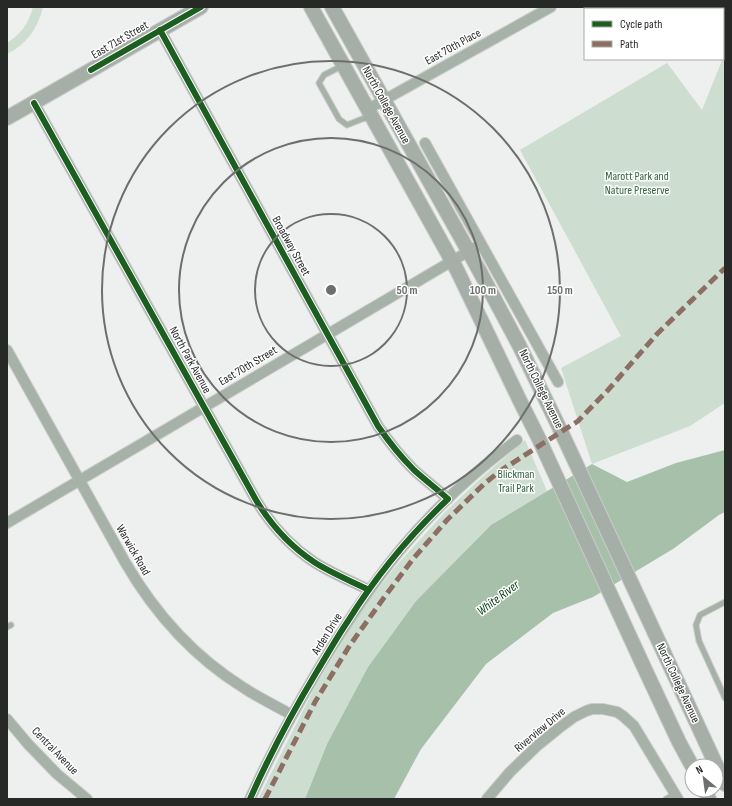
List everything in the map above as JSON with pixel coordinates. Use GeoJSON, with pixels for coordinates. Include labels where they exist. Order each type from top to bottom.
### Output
{"type":"FeatureCollection","features":[{"type":"Feature","properties":{"kind":"main road","name":"East 71st Street"},"geometry":{"type":"LineString","coordinates":[[7,118],[201,7]]}},
{"type":"Feature","properties":{"kind":"main road","name":"North College Avenue"},"geometry":{"type":"LineString","coordinates":[[310,7],[452,261],[540,440],[676,736],[688,758]]}},
{"type":"Feature","properties":{"kind":"main road","name":"North College Avenue"},"geometry":{"type":"LineString","coordinates":[[332,7],[520,345],[725,784]]}},
{"type":"Feature","properties":{"kind":"street","name":"East 70th Place"},"geometry":{"type":"LineString","coordinates":[[370,113],[384,100],[551,7]]}},
{"type":"Feature","properties":{"kind":"street","name":"Broadway Street"},"geometry":{"type":"LineString","coordinates":[[160,30],[378,426],[402,457],[448,499]]}},
{"type":"Feature","properties":{"kind":"street","name":"North Park Avenue"},"geometry":{"type":"LineString","coordinates":[[34,103],[266,516],[298,550],[314,562],[369,590]]}},
{"type":"Feature","properties":{"kind":"street","name":"North College Avenue"},"geometry":{"type":"LineString","coordinates":[[425,143],[558,382]]}},
{"type":"Feature","properties":{"kind":"street","name":"East 70th Street"},"geometry":{"type":"LineString","coordinates":[[7,523],[481,244]]}},
{"type":"Feature","properties":{"kind":"street","name":"Warwick Road"},"geometry":{"type":"LineString","coordinates":[[7,350],[132,575],[154,605],[174,629],[221,672],[244,688],[292,715]]}},
{"type":"Feature","properties":{"kind":"street","name":"Arden Drive"},"geometry":{"type":"LineString","coordinates":[[250,799],[292,715],[341,631],[369,590],[400,550],[448,499],[480,469],[517,440]]}},
{"type":"Feature","properties":{"kind":"street","name":"Riverview Drive"},"geometry":{"type":"LineString","coordinates":[[487,799],[524,758],[559,728],[574,717],[592,709],[603,709],[616,712],[634,726],[673,797]]}},
{"type":"Feature","properties":{"kind":"street","name":"Central Avenue"},"geometry":{"type":"LineString","coordinates":[[7,718],[28,744],[56,774],[87,799]]}},
{"type":"Feature","properties":{"kind":"lane"},"geometry":{"type":"LineString","coordinates":[[343,65],[324,75],[319,83],[339,119],[347,125],[362,119],[370,113]]}},
{"type":"Feature","properties":{"kind":"lane"},"geometry":{"type":"LineString","coordinates":[[725,602],[700,615],[696,625],[699,641],[725,698]]}},
{"type":"Feature","properties":{"kind":"green space"},"geometry":{"type":"Polygon","coordinates":[[[33,7],[43,7],[35,28],[26,40],[7,54],[7,43],[24,28],[33,7]]]}},
{"type":"Feature","properties":{"kind":"green space","name":"Marott Park and Nature Preserve"},"geometry":{"type":"Polygon","coordinates":[[[725,53],[725,403],[690,426],[592,464],[561,368],[621,336],[520,150],[667,63],[702,110],[722,60],[724,60],[725,53]]]}},
{"type":"Feature","properties":{"kind":"green space","name":"Blickman Trail Park"},"geometry":{"type":"Polygon","coordinates":[[[525,440],[547,491],[491,525],[416,601],[368,667],[327,744],[305,799],[258,799],[315,687],[361,611],[395,567],[445,512],[525,440]]]}},
{"type":"Feature","properties":{"kind":"water","name":"White River"},"geometry":{"type":"Polygon","coordinates":[[[725,450],[725,512],[673,549],[593,597],[553,613],[486,664],[421,749],[394,799],[305,799],[327,744],[368,667],[416,601],[491,525],[592,464],[627,482],[676,463],[725,450]]]}},
{"type":"Feature","properties":{"kind":"marked path"},"geometry":{"type":"LineString","coordinates":[[265,799],[315,702],[350,645],[413,559],[447,520],[484,484],[500,471],[578,421],[608,390],[657,334],[725,268]]}},
{"type":"Feature","properties":{"kind":"cycle path"},"geometry":{"type":"LineString","coordinates":[[91,70],[201,7]]}},
{"type":"Feature","properties":{"kind":"cycle path"},"geometry":{"type":"LineString","coordinates":[[160,30],[378,426],[409,465],[448,499],[420,527],[394,557],[359,604],[298,704],[250,799]]}},
{"type":"Feature","properties":{"kind":"cycle path"},"geometry":{"type":"LineString","coordinates":[[34,103],[262,509],[289,542],[305,556],[327,570],[369,590]]}}]}
